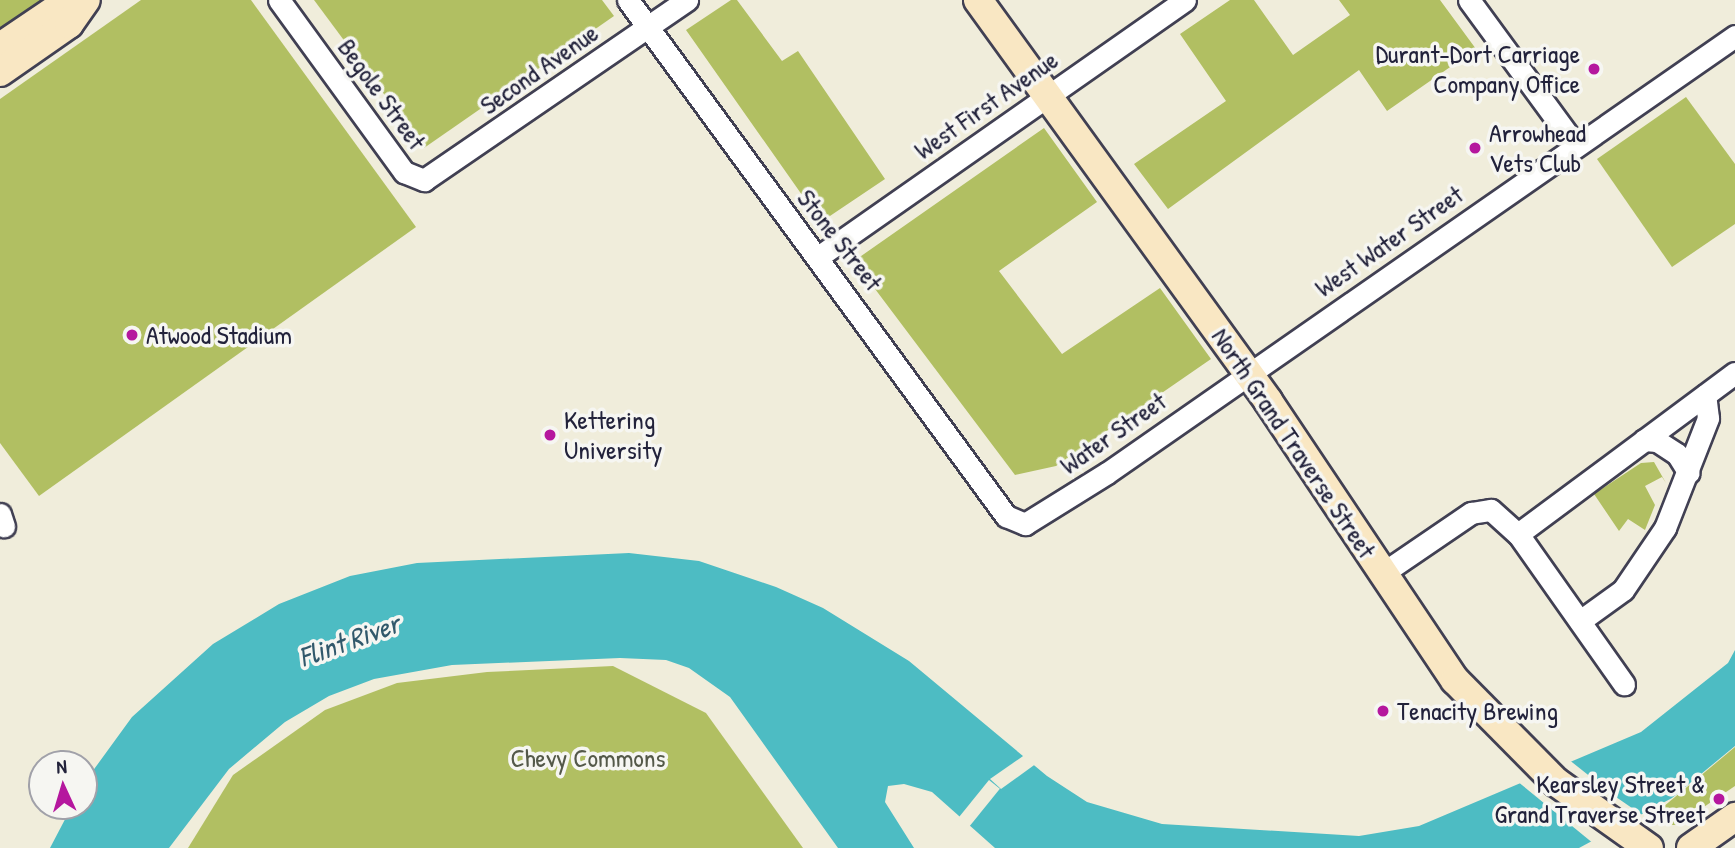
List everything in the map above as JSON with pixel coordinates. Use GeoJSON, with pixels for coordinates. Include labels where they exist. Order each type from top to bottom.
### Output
{"type":"FeatureCollection","features":[{"type":"Feature","properties":{"kind":"street","name":"Begole Street"},"geometry":{"type":"LineString","coordinates":[[279,0],[404,172],[421,180]]}},
{"type":"Feature","properties":{"kind":"street","name":"Stone Street"},"geometry":{"type":"LineString","coordinates":[[628,0],[1006,516]]}},
{"type":"Feature","properties":{"kind":"street","name":"Second Avenue"},"geometry":{"type":"LineString","coordinates":[[421,180],[453,163],[687,0]]}},
{"type":"Feature","properties":{"kind":"street","name":"North Grand Traverse Street"},"geometry":{"type":"LineString","coordinates":[[978,0],[1248,373],[1455,680],[1529,758],[1624,833],[1648,848]]}},
{"type":"Feature","properties":{"kind":"street","name":"West First Avenue"},"geometry":{"type":"LineString","coordinates":[[818,257],[1185,0]]}},
{"type":"Feature","properties":{"kind":"street"},"geometry":{"type":"LineString","coordinates":[[1469,0],[1576,146]]}},
{"type":"Feature","properties":{"kind":"street"},"geometry":{"type":"LineString","coordinates":[[0,47],[58,8],[84,1]]}},
{"type":"Feature","properties":{"kind":"street"},"geometry":{"type":"LineString","coordinates":[[0,72],[68,24],[84,1]]}},
{"type":"Feature","properties":{"kind":"street","name":"West Water Street"},"geometry":{"type":"LineString","coordinates":[[1248,373],[1735,36]]}},
{"type":"Feature","properties":{"kind":"street","name":"Water Street"},"geometry":{"type":"LineString","coordinates":[[1006,516],[1021,524],[1039,517],[1248,373]]}},
{"type":"Feature","properties":{"kind":"street"},"geometry":{"type":"LineString","coordinates":[[1518,534],[1735,373]]}},
{"type":"Feature","properties":{"kind":"street"},"geometry":{"type":"LineString","coordinates":[[1580,621],[1633,578],[1665,528],[1689,473],[1708,418],[1705,395]]}},
{"type":"Feature","properties":{"kind":"street"},"geometry":{"type":"LineString","coordinates":[[1644,440],[1657,441],[1677,454],[1689,473]]}},
{"type":"Feature","properties":{"kind":"street"},"geometry":{"type":"LineString","coordinates":[[1383,573],[1477,510],[1495,512],[1518,534],[1624,684]]}},
{"type":"Feature","properties":{"kind":"street"},"geometry":{"type":"LineString","coordinates":[[1691,848],[1735,817]]}},
{"type":"Feature","properties":{"kind":"green space"},"geometry":{"type":"Polygon","coordinates":[[[0,0],[41,0],[0,29],[0,0]]]}},
{"type":"Feature","properties":{"kind":"green space","name":"Atwood Stadium"},"geometry":{"type":"Polygon","coordinates":[[[141,0],[251,0],[416,227],[39,496],[0,443],[0,99],[141,0]]]}},
{"type":"Feature","properties":{"kind":"green space"},"geometry":{"type":"Polygon","coordinates":[[[314,0],[602,0],[614,16],[424,148],[314,0]]]}},
{"type":"Feature","properties":{"kind":"green space"},"geometry":{"type":"Polygon","coordinates":[[[731,0],[737,0],[782,61],[798,51],[885,179],[821,222],[686,30],[731,0]]]}},
{"type":"Feature","properties":{"kind":"green space"},"geometry":{"type":"Polygon","coordinates":[[[1230,0],[1254,0],[1293,55],[1350,15],[1339,0],[1440,0],[1476,49],[1387,111],[1359,70],[1168,209],[1134,164],[1226,101],[1180,34],[1230,0]]]}},
{"type":"Feature","properties":{"kind":"green space"},"geometry":{"type":"Polygon","coordinates":[[[1686,97],[1735,164],[1735,224],[1672,267],[1597,159],[1686,97]]]}},
{"type":"Feature","properties":{"kind":"green space"},"geometry":{"type":"Polygon","coordinates":[[[1044,128],[1097,202],[999,271],[1062,354],[1160,288],[1211,359],[1056,466],[1015,475],[854,261],[1044,128]]]}},
{"type":"Feature","properties":{"kind":"green space"},"geometry":{"type":"Polygon","coordinates":[[[1654,462],[1666,483],[1662,477],[1645,486],[1655,505],[1645,530],[1628,519],[1619,531],[1594,494],[1641,463],[1654,462]]]}},
{"type":"Feature","properties":{"kind":"green space","name":"Chevy Commons"},"geometry":{"type":"Polygon","coordinates":[[[613,666],[706,713],[803,848],[188,848],[233,775],[325,710],[397,683],[487,672],[613,666]]]}},
{"type":"Feature","properties":{"kind":"green space"},"geometry":{"type":"Polygon","coordinates":[[[1735,747],[1735,786],[1677,825],[1663,825],[1651,817],[1735,747]]]}},
{"type":"Feature","properties":{"kind":"water","name":"Flint River"},"geometry":{"type":"Polygon","coordinates":[[[629,553],[699,561],[776,587],[823,608],[909,661],[1047,776],[1087,802],[1162,824],[1359,836],[1419,826],[1641,732],[1728,663],[1735,650],[1735,746],[1672,798],[1579,848],[995,848],[932,792],[904,784],[888,786],[885,802],[914,848],[838,848],[730,697],[689,668],[666,660],[620,658],[452,665],[374,679],[329,696],[285,722],[229,769],[169,848],[50,848],[65,820],[98,820],[98,764],[132,717],[213,644],[279,604],[350,576],[417,563],[629,553]]]}},
{"type":"Feature","properties":{"kind":"pier"},"geometry":{"type":"Polygon","coordinates":[[[1026,754],[1037,763],[1001,789],[990,779],[1026,754]]]}},
{"type":"Feature","properties":{"kind":"pier"},"geometry":{"type":"Polygon","coordinates":[[[1568,759],[1645,817],[1594,844],[1517,781],[1568,759]]]}},
{"type":"Feature","properties":{"kind":"pier"},"geometry":{"type":"Polygon","coordinates":[[[989,780],[1000,789],[967,829],[956,820],[989,780]]]}},
{"type":"Feature","properties":{"kind":"place","name":"Durant-Dort Carriage Company Office"},"geometry":{"type":"Point","coordinates":[1594,69]}},
{"type":"Feature","properties":{"kind":"place","name":"Arrowhead Vets Club"},"geometry":{"type":"Point","coordinates":[1475,148]}},
{"type":"Feature","properties":{"kind":"place","name":"Atwood Stadium"},"geometry":{"type":"Point","coordinates":[132,335]}},
{"type":"Feature","properties":{"kind":"place","name":"Kettering University"},"geometry":{"type":"Point","coordinates":[550,435]}},
{"type":"Feature","properties":{"kind":"place","name":"Tenacity Brewing"},"geometry":{"type":"Point","coordinates":[1383,711]}},
{"type":"Feature","properties":{"kind":"place","name":"Kearsley Street & Grand Traverse Street"},"geometry":{"type":"Point","coordinates":[1719,799]}}]}
